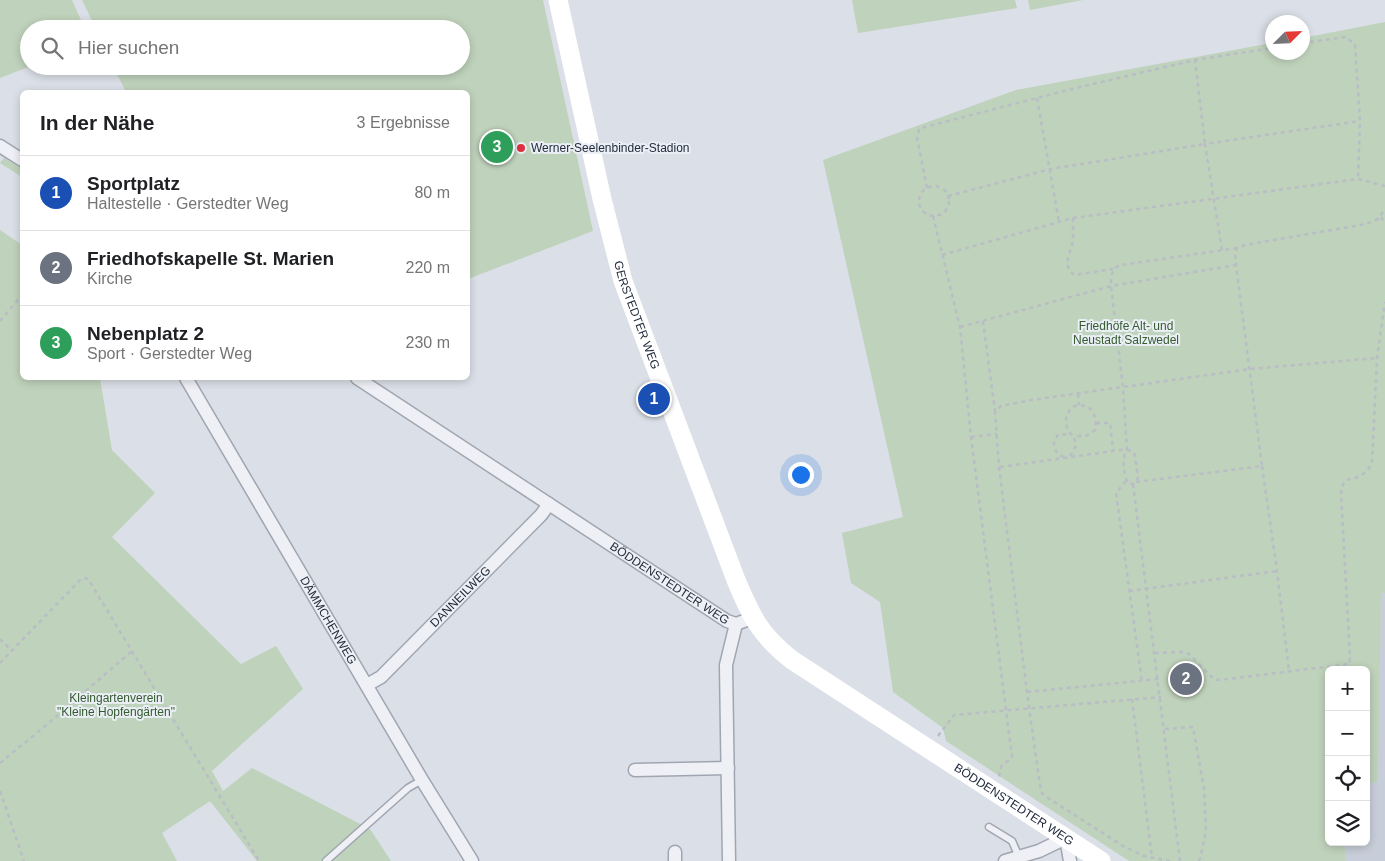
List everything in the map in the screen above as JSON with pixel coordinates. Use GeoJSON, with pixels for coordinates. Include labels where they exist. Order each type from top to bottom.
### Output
{"type":"FeatureCollection","features":[{"type":"Feature","properties":{"kind":"street","name":"GERSTEDTER WEG"},"geometry":{"type":"LineString","coordinates":[[558,0],[602,199],[623,281],[722,544],[744,621]]}},
{"type":"Feature","properties":{"kind":"street"},"geometry":{"type":"LineString","coordinates":[[0,146],[20,159]]}},
{"type":"Feature","properties":{"kind":"street","name":"DÄMMCHENWEG"},"geometry":{"type":"LineString","coordinates":[[187,380],[422,780],[472,861]]}},
{"type":"Feature","properties":{"kind":"street","name":"BÖDDENSTEDTER WEG"},"geometry":{"type":"LineString","coordinates":[[360,380],[727,621],[744,621],[770,640],[792,660],[1101,861]]}},
{"type":"Feature","properties":{"kind":"street","name":"DANNEILWEG"},"geometry":{"type":"LineString","coordinates":[[367,685],[381,677],[541,515],[548,504]]}},
{"type":"Feature","properties":{"kind":"street"},"geometry":{"type":"LineString","coordinates":[[729,861],[726,665],[744,621]]}},
{"type":"Feature","properties":{"kind":"street"},"geometry":{"type":"LineString","coordinates":[[635,770],[728,768]]}},
{"type":"Feature","properties":{"kind":"street"},"geometry":{"type":"LineString","coordinates":[[1005,861],[1019,857],[1040,856],[1066,838],[1070,861]]}},
{"type":"Feature","properties":{"kind":"lane"},"geometry":{"type":"LineString","coordinates":[[326,861],[408,788],[422,780]]}},
{"type":"Feature","properties":{"kind":"lane"},"geometry":{"type":"LineString","coordinates":[[989,827],[1012,840],[1019,857]]}},
{"type":"Feature","properties":{"kind":"path"},"geometry":{"type":"LineString","coordinates":[[1310,42],[1346,36],[1355,45],[1360,121],[1358,179]]}},
{"type":"Feature","properties":{"kind":"path"},"geometry":{"type":"LineString","coordinates":[[927,188],[917,137],[919,129],[1195,60],[1265,49]]}},
{"type":"Feature","properties":{"kind":"path"},"geometry":{"type":"LineString","coordinates":[[1195,60],[1205,144],[1222,250]]}},
{"type":"Feature","properties":{"kind":"path"},"geometry":{"type":"LineString","coordinates":[[1037,98],[1059,222]]}},
{"type":"Feature","properties":{"kind":"path"},"geometry":{"type":"LineString","coordinates":[[948,196],[1051,170],[1205,144],[1360,121]]}},
{"type":"Feature","properties":{"kind":"path"},"geometry":{"type":"LineString","coordinates":[[942,255],[1073,218],[1358,179],[1385,186]]}},
{"type":"Feature","properties":{"kind":"path"},"geometry":{"type":"LineString","coordinates":[[927,188],[942,188],[948,196],[949,201],[946,210],[938,216],[925,212],[920,204],[921,195],[927,188]]}},
{"type":"Feature","properties":{"kind":"path"},"geometry":{"type":"LineString","coordinates":[[1073,218],[1072,241],[1068,262],[1069,270],[1074,275],[1078,275],[1114,269],[1121,265],[1237,248],[1244,245],[1366,224],[1381,216],[1385,209]]}},
{"type":"Feature","properties":{"kind":"path"},"geometry":{"type":"LineString","coordinates":[[933,216],[960,327],[971,437],[1012,757],[1001,767],[997,781]]}},
{"type":"Feature","properties":{"kind":"path"},"geometry":{"type":"LineString","coordinates":[[1381,216],[1385,224]]}},
{"type":"Feature","properties":{"kind":"path"},"geometry":{"type":"LineString","coordinates":[[1237,248],[1236,265],[1289,671]]}},
{"type":"Feature","properties":{"kind":"path"},"geometry":{"type":"LineString","coordinates":[[960,327],[1111,286],[1236,265]]}},
{"type":"Feature","properties":{"kind":"path"},"geometry":{"type":"LineString","coordinates":[[1114,269],[1111,286],[1123,388],[1127,450],[1124,456],[1126,481],[1116,492],[1142,682]]}},
{"type":"Feature","properties":{"kind":"path"},"geometry":{"type":"LineString","coordinates":[[0,321],[20,297]]}},
{"type":"Feature","properties":{"kind":"path"},"geometry":{"type":"LineString","coordinates":[[1155,653],[1184,652],[1189,654],[1214,679],[1219,680],[1346,665],[1350,662],[1341,494],[1343,483],[1348,478],[1359,477],[1372,464],[1377,358],[1385,302]]}},
{"type":"Feature","properties":{"kind":"path"},"geometry":{"type":"LineString","coordinates":[[983,321],[995,412],[999,468],[1041,792],[1136,853],[1170,861]]}},
{"type":"Feature","properties":{"kind":"path"},"geometry":{"type":"LineString","coordinates":[[995,412],[998,407],[1003,405],[1031,400],[1250,370],[1377,358]]}},
{"type":"Feature","properties":{"kind":"path"},"geometry":{"type":"LineString","coordinates":[[1078,394],[1079,405]]}},
{"type":"Feature","properties":{"kind":"path"},"geometry":{"type":"LineString","coordinates":[[1069,457],[1059,455],[1055,449],[1054,442],[1058,435],[1067,434],[1073,436],[1082,437],[1093,432],[1096,423],[1092,410],[1087,406],[1079,405],[1072,407],[1066,416],[1066,425],[1073,436],[1076,446],[1069,457]]}},
{"type":"Feature","properties":{"kind":"path"},"geometry":{"type":"LineString","coordinates":[[1096,423],[1110,423],[1114,451]]}},
{"type":"Feature","properties":{"kind":"path"},"geometry":{"type":"LineString","coordinates":[[971,437],[997,434]]}},
{"type":"Feature","properties":{"kind":"path"},"geometry":{"type":"LineString","coordinates":[[999,468],[1114,451],[1132,450],[1135,454],[1138,478],[1135,483],[1146,588],[1180,861]]}},
{"type":"Feature","properties":{"kind":"path"},"geometry":{"type":"LineString","coordinates":[[1126,481],[1130,484],[1262,466]]}},
{"type":"Feature","properties":{"kind":"path"},"geometry":{"type":"LineString","coordinates":[[1129,591],[1277,571]]}},
{"type":"Feature","properties":{"kind":"path"},"geometry":{"type":"LineString","coordinates":[[0,663],[84,578],[90,582],[259,861]]}},
{"type":"Feature","properties":{"kind":"path"},"geometry":{"type":"LineString","coordinates":[[0,640],[12,651]]}},
{"type":"Feature","properties":{"kind":"path"},"geometry":{"type":"LineString","coordinates":[[0,763],[132,651]]}},
{"type":"Feature","properties":{"kind":"path"},"geometry":{"type":"LineString","coordinates":[[1027,692],[1158,679]]}},
{"type":"Feature","properties":{"kind":"path"},"geometry":{"type":"LineString","coordinates":[[936,740],[954,715],[1161,697]]}},
{"type":"Feature","properties":{"kind":"path"},"geometry":{"type":"LineString","coordinates":[[1132,700],[1152,858]]}},
{"type":"Feature","properties":{"kind":"path"},"geometry":{"type":"LineString","coordinates":[[1165,729],[1193,727],[1204,789],[1206,832],[1200,860],[1198,861]]}},
{"type":"Feature","properties":{"kind":"path"},"geometry":{"type":"LineString","coordinates":[[0,791],[24,861]]}},
{"type":"Feature","properties":{"kind":"shaded area"},"geometry":{"type":"Polygon","coordinates":[[[1381,593],[1385,593],[1385,861],[1346,861],[1344,846],[1370,846],[1370,783],[1377,782],[1381,593]]]}},
{"type":"Feature","properties":{"kind":"green space"},"geometry":{"type":"Polygon","coordinates":[[[0,0],[72,0],[81,20],[20,20],[20,70],[0,78],[0,0]]]}},
{"type":"Feature","properties":{"kind":"green space","name":"Werner-Seelenbinder-Stadion"},"geometry":{"type":"Polygon","coordinates":[[[82,0],[543,0],[593,231],[470,278],[470,90],[125,90],[118,75],[470,75],[470,20],[92,20],[82,0]]]}},
{"type":"Feature","properties":{"kind":"green space"},"geometry":{"type":"Polygon","coordinates":[[[852,0],[1015,0],[1017,8],[858,33],[852,0]]]}},
{"type":"Feature","properties":{"kind":"green space"},"geometry":{"type":"Polygon","coordinates":[[[1028,0],[1083,0],[1030,10],[1028,0]]]}},
{"type":"Feature","properties":{"kind":"green space","name":"Friedhöfe Alt- und Neustadt Salzwedel"},"geometry":{"type":"Polygon","coordinates":[[[1385,22],[1385,593],[1381,593],[1378,782],[1370,783],[1370,666],[1325,666],[1325,846],[1344,846],[1346,861],[1129,861],[946,741],[943,728],[893,692],[880,602],[851,583],[842,533],[903,517],[823,160],[1016,90],[1265,44],[1265,60],[1310,60],[1310,37],[1385,22]]]}},
{"type":"Feature","properties":{"kind":"green space"},"geometry":{"type":"Polygon","coordinates":[[[4,158],[20,168],[20,176],[0,163],[4,158]]]}},
{"type":"Feature","properties":{"kind":"green space","name":"Kleingartenverein \"Kleine Hopfengärten\""},"geometry":{"type":"Polygon","coordinates":[[[0,230],[20,244],[20,380],[100,380],[112,450],[155,493],[112,537],[241,664],[276,646],[303,689],[212,771],[223,791],[252,768],[370,829],[391,861],[257,861],[210,801],[162,833],[177,861],[0,861],[0,230]]]}},
{"type":"Feature","properties":{"kind":"place","name":"Nebenplatz 2"},"geometry":{"type":"Point","coordinates":[497,147]}},
{"type":"Feature","properties":{"kind":"place","name":"Werner-Seelenbinder-Stadion"},"geometry":{"type":"Point","coordinates":[521,148]}},
{"type":"Feature","properties":{"kind":"place","name":"Sportplatz"},"geometry":{"type":"Point","coordinates":[654,399]}},
{"type":"Feature","properties":{"kind":"place","name":"Friedhofskapelle St. Marien"},"geometry":{"type":"Point","coordinates":[1186,679]}}]}
